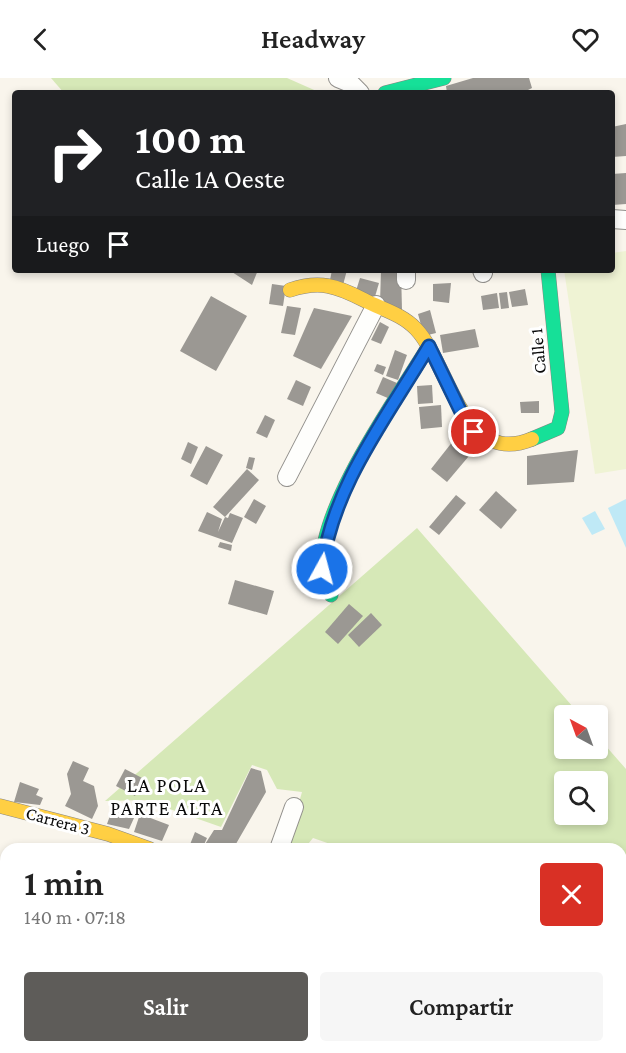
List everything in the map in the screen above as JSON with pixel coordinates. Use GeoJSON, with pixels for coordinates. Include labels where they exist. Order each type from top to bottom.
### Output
{"type":"FeatureCollection","features":[{"type":"Feature","properties":{"kind":"street"},"geometry":{"type":"LineString","coordinates":[[338,78],[350,83],[357,90]]}},
{"type":"Feature","properties":{"kind":"street"},"geometry":{"type":"LineString","coordinates":[[397,90],[444,78]]}},
{"type":"Feature","properties":{"kind":"street","name":"Calle 1"},"geometry":{"type":"LineString","coordinates":[[429,346],[461,412],[474,432],[488,440],[513,444],[544,436],[558,428],[562,412],[548,273]]}},
{"type":"Feature","properties":{"kind":"street"},"geometry":{"type":"LineString","coordinates":[[290,290],[311,282],[330,284],[376,305],[417,328],[429,346],[343,491],[326,540],[322,569],[331,595]]}},
{"type":"Feature","properties":{"kind":"street"},"geometry":{"type":"LineString","coordinates":[[287,477],[376,305]]}},
{"type":"Feature","properties":{"kind":"street","name":"Carrera 3"},"geometry":{"type":"LineString","coordinates":[[0,806],[108,834],[133,843]]}},
{"type":"Feature","properties":{"kind":"street"},"geometry":{"type":"LineString","coordinates":[[281,843],[294,807]]}},
{"type":"Feature","properties":{"kind":"green space"},"geometry":{"type":"Polygon","coordinates":[[[51,78],[287,78],[314,90],[61,90],[51,78]]]}},
{"type":"Feature","properties":{"kind":"green space"},"geometry":{"type":"Polygon","coordinates":[[[626,251],[626,469],[595,474],[564,273],[615,273],[615,253],[626,251]]]}},
{"type":"Feature","properties":{"kind":"green space"},"geometry":{"type":"Polygon","coordinates":[[[417,528],[571,705],[554,705],[554,759],[608,759],[608,749],[626,769],[626,843],[327,843],[313,838],[309,843],[288,843],[302,792],[277,789],[267,770],[252,765],[221,827],[144,800],[105,801],[417,528]]]}},
{"type":"Feature","properties":{"kind":"water"},"geometry":{"type":"Polygon","coordinates":[[[626,499],[626,548],[608,508],[626,499]]]}},
{"type":"Feature","properties":{"kind":"water"},"geometry":{"type":"Polygon","coordinates":[[[595,511],[605,529],[592,535],[582,518],[595,511]]]}},
{"type":"Feature","properties":{"kind":"building"},"geometry":{"type":"Polygon","coordinates":[[[473,78],[529,78],[532,88],[528,90],[447,90],[446,86],[473,78]]]}},
{"type":"Feature","properties":{"kind":"building"},"geometry":{"type":"Polygon","coordinates":[[[626,124],[626,156],[615,157],[615,126],[626,124]]]}},
{"type":"Feature","properties":{"kind":"building"},"geometry":{"type":"Polygon","coordinates":[[[626,173],[626,204],[615,205],[615,174],[626,173]]]}},
{"type":"Feature","properties":{"kind":"building"},"geometry":{"type":"Polygon","coordinates":[[[234,273],[257,273],[252,285],[234,273]]]}},
{"type":"Feature","properties":{"kind":"building"},"geometry":{"type":"Polygon","coordinates":[[[331,273],[346,273],[343,285],[330,280],[331,273]]]}},
{"type":"Feature","properties":{"kind":"building"},"geometry":{"type":"Polygon","coordinates":[[[381,273],[401,273],[402,310],[380,303],[381,273]]]}},
{"type":"Feature","properties":{"kind":"building"},"geometry":{"type":"Polygon","coordinates":[[[360,278],[379,283],[374,300],[355,294],[360,278]]]}},
{"type":"Feature","properties":{"kind":"building"},"geometry":{"type":"Polygon","coordinates":[[[451,283],[449,303],[433,301],[433,284],[451,283]]]}},
{"type":"Feature","properties":{"kind":"building"},"geometry":{"type":"Polygon","coordinates":[[[272,284],[286,286],[283,306],[269,304],[272,284]]]}},
{"type":"Feature","properties":{"kind":"building"},"geometry":{"type":"Polygon","coordinates":[[[525,289],[528,305],[512,307],[509,292],[525,289]]]}},
{"type":"Feature","properties":{"kind":"building"},"geometry":{"type":"Polygon","coordinates":[[[507,292],[509,308],[501,309],[499,293],[507,292]]]}},
{"type":"Feature","properties":{"kind":"building"},"geometry":{"type":"Polygon","coordinates":[[[497,293],[499,308],[483,310],[481,296],[497,293]]]}},
{"type":"Feature","properties":{"kind":"building"},"geometry":{"type":"Polygon","coordinates":[[[211,296],[247,316],[216,371],[180,351],[211,296]]]}},
{"type":"Feature","properties":{"kind":"building"},"geometry":{"type":"Polygon","coordinates":[[[287,306],[301,308],[295,335],[281,333],[287,306]]]}},
{"type":"Feature","properties":{"kind":"building"},"geometry":{"type":"Polygon","coordinates":[[[314,308],[352,316],[321,369],[293,356],[314,308]]]}},
{"type":"Feature","properties":{"kind":"building"},"geometry":{"type":"Polygon","coordinates":[[[430,310],[436,333],[424,336],[418,314],[430,310]]]}},
{"type":"Feature","properties":{"kind":"building"},"geometry":{"type":"Polygon","coordinates":[[[380,322],[389,327],[381,344],[371,340],[380,322]]]}},
{"type":"Feature","properties":{"kind":"building"},"geometry":{"type":"Polygon","coordinates":[[[475,329],[479,347],[443,353],[440,335],[475,329]]]}},
{"type":"Feature","properties":{"kind":"building"},"geometry":{"type":"Polygon","coordinates":[[[395,350],[407,355],[398,380],[386,376],[395,350]]]}},
{"type":"Feature","properties":{"kind":"building"},"geometry":{"type":"Polygon","coordinates":[[[377,364],[386,367],[383,375],[374,371],[377,364]]]}},
{"type":"Feature","properties":{"kind":"building"},"geometry":{"type":"Polygon","coordinates":[[[383,377],[397,383],[390,399],[376,393],[383,377]]]}},
{"type":"Feature","properties":{"kind":"building"},"geometry":{"type":"Polygon","coordinates":[[[296,380],[311,387],[303,406],[287,399],[296,380]]]}},
{"type":"Feature","properties":{"kind":"building"},"geometry":{"type":"Polygon","coordinates":[[[432,385],[433,403],[418,404],[417,386],[432,385]]]}},
{"type":"Feature","properties":{"kind":"building"},"geometry":{"type":"Polygon","coordinates":[[[539,401],[539,413],[521,413],[520,402],[539,401]]]}},
{"type":"Feature","properties":{"kind":"building"},"geometry":{"type":"Polygon","coordinates":[[[441,405],[442,427],[421,429],[419,407],[441,405]]]}},
{"type":"Feature","properties":{"kind":"building"},"geometry":{"type":"Polygon","coordinates":[[[265,415],[275,420],[267,438],[256,433],[265,415]]]}},
{"type":"Feature","properties":{"kind":"building"},"geometry":{"type":"Polygon","coordinates":[[[457,436],[474,450],[447,482],[431,469],[457,436]]]}},
{"type":"Feature","properties":{"kind":"building"},"geometry":{"type":"Polygon","coordinates":[[[188,442],[198,447],[191,464],[181,459],[188,442]]]}},
{"type":"Feature","properties":{"kind":"building"},"geometry":{"type":"Polygon","coordinates":[[[206,446],[223,455],[207,485],[190,476],[206,446]]]}},
{"type":"Feature","properties":{"kind":"building"},"geometry":{"type":"Polygon","coordinates":[[[578,450],[574,482],[527,485],[527,456],[578,450]]]}},
{"type":"Feature","properties":{"kind":"building"},"geometry":{"type":"Polygon","coordinates":[[[249,457],[255,458],[252,470],[246,468],[249,457]]]}},
{"type":"Feature","properties":{"kind":"building"},"geometry":{"type":"Polygon","coordinates":[[[247,469],[259,480],[225,517],[213,507],[247,469]]]}},
{"type":"Feature","properties":{"kind":"building"},"geometry":{"type":"Polygon","coordinates":[[[496,491],[517,510],[501,529],[479,510],[496,491]]]}},
{"type":"Feature","properties":{"kind":"building"},"geometry":{"type":"Polygon","coordinates":[[[456,495],[466,503],[439,535],[429,527],[456,495]]]}},
{"type":"Feature","properties":{"kind":"building"},"geometry":{"type":"Polygon","coordinates":[[[254,499],[266,506],[256,524],[244,517],[254,499]]]}},
{"type":"Feature","properties":{"kind":"building"},"geometry":{"type":"Polygon","coordinates":[[[207,512],[222,519],[218,532],[225,517],[228,518],[230,513],[243,518],[232,543],[198,531],[207,512]]]}},
{"type":"Feature","properties":{"kind":"building"},"geometry":{"type":"Polygon","coordinates":[[[220,542],[232,545],[231,551],[218,547],[220,542]]]}},
{"type":"Feature","properties":{"kind":"building"},"geometry":{"type":"Polygon","coordinates":[[[235,580],[274,591],[267,615],[228,604],[235,580]]]}},
{"type":"Feature","properties":{"kind":"building"},"geometry":{"type":"Polygon","coordinates":[[[349,604],[363,616],[338,644],[325,632],[349,604]]]}},
{"type":"Feature","properties":{"kind":"building"},"geometry":{"type":"Polygon","coordinates":[[[371,613],[382,625],[359,647],[348,635],[371,613]]]}},
{"type":"Feature","properties":{"kind":"building"},"geometry":{"type":"Polygon","coordinates":[[[73,761],[89,768],[83,781],[94,786],[98,806],[92,819],[65,806],[71,794],[67,774],[73,761]]]}},
{"type":"Feature","properties":{"kind":"building"},"geometry":{"type":"Polygon","coordinates":[[[251,768],[261,771],[266,792],[236,843],[206,843],[214,830],[222,830],[251,768]]]}},
{"type":"Feature","properties":{"kind":"building"},"geometry":{"type":"Polygon","coordinates":[[[125,769],[144,779],[135,796],[116,786],[125,769]]]}},
{"type":"Feature","properties":{"kind":"building"},"geometry":{"type":"Polygon","coordinates":[[[20,782],[39,789],[36,795],[43,798],[40,805],[14,802],[20,782]]]}},
{"type":"Feature","properties":{"kind":"building"},"geometry":{"type":"Polygon","coordinates":[[[112,810],[134,818],[129,829],[107,824],[112,810]]]}},
{"type":"Feature","properties":{"kind":"building"},"geometry":{"type":"Polygon","coordinates":[[[140,814],[169,825],[162,841],[134,832],[140,814]]]}},
{"type":"Feature","properties":{"kind":"building"},"geometry":{"type":"Polygon","coordinates":[[[195,832],[207,838],[205,843],[191,843],[195,832]]]}},
{"type":"Feature","properties":{"kind":"traffic: fast"},"geometry":{"type":"LineString","coordinates":[[397,90],[444,78]]}},
{"type":"Feature","properties":{"kind":"traffic: fast"},"geometry":{"type":"LineString","coordinates":[[532,439],[558,428],[562,412],[548,273]]}},
{"type":"Feature","properties":{"kind":"traffic: fast"},"geometry":{"type":"LineString","coordinates":[[331,595],[322,569],[324,544],[333,515],[362,454],[429,346]]}},
{"type":"Feature","properties":{"kind":"traffic: slow"},"geometry":{"type":"LineString","coordinates":[[290,290],[310,285],[337,288],[404,319],[416,329],[428,345],[460,408],[474,426],[489,439],[508,444],[532,439]]}},
{"type":"Feature","properties":{"kind":"traffic: slow"},"geometry":{"type":"LineString","coordinates":[[0,806],[108,834],[133,843]]}},
{"type":"Feature","properties":{"kind":"district","name":"LA POLA PARTE ALTA"},"geometry":{"type":"Point","coordinates":[167,796]}},
{"type":"Feature","properties":{"kind":"route"},"geometry":{"type":"LineString","coordinates":[[322,569],[326,540],[343,491],[429,346],[442,368],[461,412],[474,432]]}}]}
